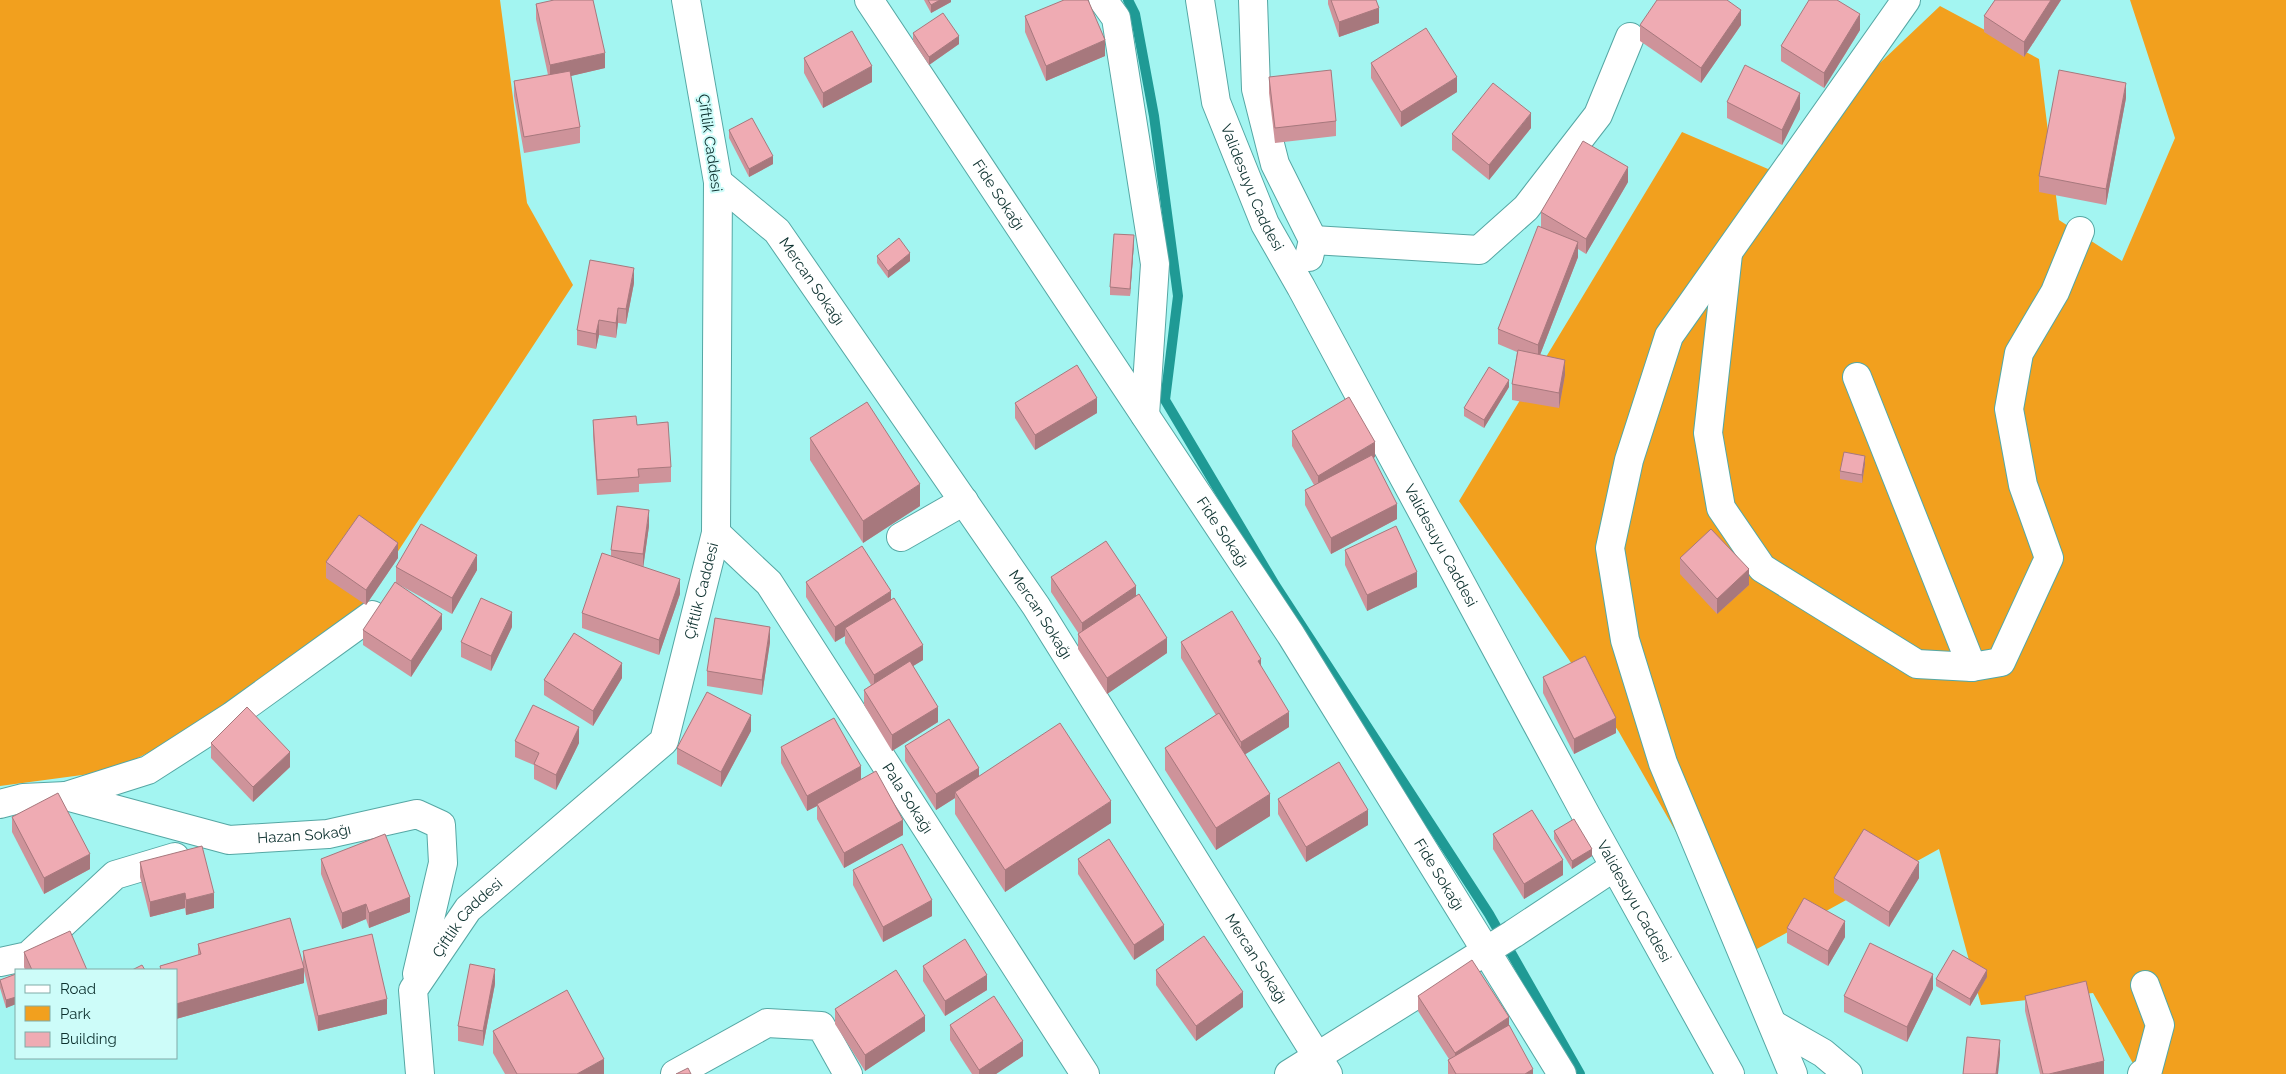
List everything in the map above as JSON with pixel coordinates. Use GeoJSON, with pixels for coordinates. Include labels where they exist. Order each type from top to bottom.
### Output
{"type":"FeatureCollection","features":[{"type":"Feature","properties":{"kind":"street","name":"Çiftlik Caddesi"},"geometry":{"type":"LineString","coordinates":[[413,990],[468,910],[664,741],[716,533],[718,182],[686,0]]}},
{"type":"Feature","properties":{"kind":"street","name":"Fide Sokağı"},"geometry":{"type":"LineString","coordinates":[[869,0],[1292,635],[1562,1074]]}},
{"type":"Feature","properties":{"kind":"street"},"geometry":{"type":"LineString","coordinates":[[1103,0],[1116,18],[1155,264],[1145,416]]}},
{"type":"Feature","properties":{"kind":"street","name":"Validesuyu Caddesi"},"geometry":{"type":"LineString","coordinates":[[1200,0],[1216,102],[1265,224],[1301,287],[1614,867],[1730,1074]]}},
{"type":"Feature","properties":{"kind":"street"},"geometry":{"type":"LineString","coordinates":[[1253,0],[1256,89],[1275,164],[1313,240],[1301,287]]}},
{"type":"Feature","properties":{"kind":"street"},"geometry":{"type":"LineString","coordinates":[[1793,1074],[1663,763],[1625,640],[1610,548],[1629,460],[1669,336],[1906,0]]}},
{"type":"Feature","properties":{"kind":"street"},"geometry":{"type":"LineString","coordinates":[[1313,240],[1479,250],[1526,208],[1598,115],[1630,37]]}},
{"type":"Feature","properties":{"kind":"street","name":"Mercan Sokağı"},"geometry":{"type":"LineString","coordinates":[[718,182],[777,231],[1036,606],[1323,1066]]}},
{"type":"Feature","properties":{"kind":"street"},"geometry":{"type":"LineString","coordinates":[[1728,253],[1708,433],[1721,508],[1762,568],[1917,664],[1972,667],[2001,662],[2049,558],[2023,485],[2009,409],[2019,353],[2055,292],[2080,231]]}},
{"type":"Feature","properties":{"kind":"street"},"geometry":{"type":"LineString","coordinates":[[1857,377],[1972,667]]}},
{"type":"Feature","properties":{"kind":"street"},"geometry":{"type":"LineString","coordinates":[[902,537],[964,501]]}},
{"type":"Feature","properties":{"kind":"street","name":"Pala Sokağı"},"geometry":{"type":"LineString","coordinates":[[716,533],[769,583],[1086,1074]]}},
{"type":"Feature","properties":{"kind":"street"},"geometry":{"type":"LineString","coordinates":[[66,796],[148,770],[232,716],[372,615]]}},
{"type":"Feature","properties":{"kind":"street","name":"Hazan Sokağı"},"geometry":{"type":"LineString","coordinates":[[0,804],[23,798],[66,796],[229,840],[328,834],[417,814],[441,825],[443,863],[413,990]]}},
{"type":"Feature","properties":{"kind":"street"},"geometry":{"type":"LineString","coordinates":[[0,962],[28,956],[115,875],[229,840]]}},
{"type":"Feature","properties":{"kind":"street"},"geometry":{"type":"LineString","coordinates":[[1289,1074],[1323,1066],[1486,951],[1614,867]]}},
{"type":"Feature","properties":{"kind":"street"},"geometry":{"type":"LineString","coordinates":[[2142,1074],[2148,1070],[2160,1025],[2145,985]]}},
{"type":"Feature","properties":{"kind":"street"},"geometry":{"type":"LineString","coordinates":[[413,990],[420,1074]]}},
{"type":"Feature","properties":{"kind":"street"},"geometry":{"type":"LineString","coordinates":[[675,1074],[767,1023],[821,1026],[848,1074]]}},
{"type":"Feature","properties":{"kind":"street"},"geometry":{"type":"LineString","coordinates":[[1774,1025],[1823,1052],[1848,1074]]}},
{"type":"Feature","properties":{"kind":"green space"},"geometry":{"type":"Polygon","coordinates":[[[0,0],[500,0],[527,203],[573,285],[324,664],[112,771],[0,786],[0,0]]]}},
{"type":"Feature","properties":{"kind":"green space"},"geometry":{"type":"Polygon","coordinates":[[[2130,0],[2286,0],[2286,1074],[2139,1074],[2093,993],[1981,1005],[1939,849],[1746,955],[1619,732],[1459,501],[1682,132],[1768,169],[1940,6],[2039,59],[2059,220],[2122,261],[2175,138],[2130,0]]]}},
{"type":"Feature","properties":{"kind":"building"},"geometry":{"type":"Polygon","coordinates":[[[554,0],[593,0],[605,53],[550,65],[536,4],[554,0]]]}},
{"type":"Feature","properties":{"kind":"building"},"geometry":{"type":"Polygon","coordinates":[[[928,0],[940,0],[931,5],[928,0]]]}},
{"type":"Feature","properties":{"kind":"building"},"geometry":{"type":"Polygon","coordinates":[[[1064,0],[1088,0],[1105,40],[1046,66],[1025,16],[1064,0]]]}},
{"type":"Feature","properties":{"kind":"building"},"geometry":{"type":"Polygon","coordinates":[[[1331,0],[1376,0],[1379,8],[1339,22],[1331,0]]]}},
{"type":"Feature","properties":{"kind":"building"},"geometry":{"type":"Polygon","coordinates":[[[1657,0],[1727,0],[1741,10],[1701,68],[1640,25],[1657,0]]]}},
{"type":"Feature","properties":{"kind":"building"},"geometry":{"type":"Polygon","coordinates":[[[1809,0],[1837,0],[1860,14],[1824,73],[1781,46],[1809,0]]]}},
{"type":"Feature","properties":{"kind":"building"},"geometry":{"type":"Polygon","coordinates":[[[1995,0],[2051,0],[2024,42],[1984,16],[1995,0]]]}},
{"type":"Feature","properties":{"kind":"building"},"geometry":{"type":"Polygon","coordinates":[[[943,13],[959,36],[929,57],[913,33],[943,13]]]}},
{"type":"Feature","properties":{"kind":"building"},"geometry":{"type":"Polygon","coordinates":[[[1426,28],[1457,77],[1401,112],[1371,63],[1426,28]]]}},
{"type":"Feature","properties":{"kind":"building"},"geometry":{"type":"Polygon","coordinates":[[[852,31],[872,66],[823,93],[804,58],[852,31]]]}},
{"type":"Feature","properties":{"kind":"building"},"geometry":{"type":"Polygon","coordinates":[[[1745,65],[1800,93],[1782,130],[1727,102],[1745,65]]]}},
{"type":"Feature","properties":{"kind":"building"},"geometry":{"type":"Polygon","coordinates":[[[1331,70],[1336,121],[1275,128],[1269,77],[1331,70]]]}},
{"type":"Feature","properties":{"kind":"building"},"geometry":{"type":"Polygon","coordinates":[[[2059,70],[2126,83],[2106,189],[2039,176],[2059,70]]]}},
{"type":"Feature","properties":{"kind":"building"},"geometry":{"type":"Polygon","coordinates":[[[570,71],[580,127],[524,137],[514,81],[570,71]]]}},
{"type":"Feature","properties":{"kind":"building"},"geometry":{"type":"Polygon","coordinates":[[[1493,83],[1531,113],[1489,165],[1452,134],[1493,83]]]}},
{"type":"Feature","properties":{"kind":"building"},"geometry":{"type":"Polygon","coordinates":[[[752,118],[773,156],[749,169],[729,130],[752,118]]]}},
{"type":"Feature","properties":{"kind":"building"},"geometry":{"type":"Polygon","coordinates":[[[1583,141],[1628,167],[1586,239],[1541,212],[1583,141]]]}},
{"type":"Feature","properties":{"kind":"building"},"geometry":{"type":"Polygon","coordinates":[[[1538,226],[1578,242],[1538,345],[1498,329],[1538,226]]]}},
{"type":"Feature","properties":{"kind":"building"},"geometry":{"type":"Polygon","coordinates":[[[1114,234],[1134,235],[1130,289],[1110,287],[1114,234]]]}},
{"type":"Feature","properties":{"kind":"building"},"geometry":{"type":"Polygon","coordinates":[[[899,238],[910,253],[888,271],[877,256],[899,238]]]}},
{"type":"Feature","properties":{"kind":"building"},"geometry":{"type":"Polygon","coordinates":[[[590,260],[634,268],[626,309],[618,308],[616,323],[599,320],[596,334],[577,330],[590,260]]]}},
{"type":"Feature","properties":{"kind":"building"},"geometry":{"type":"Polygon","coordinates":[[[1518,350],[1565,360],[1559,393],[1512,384],[1518,350]]]}},
{"type":"Feature","properties":{"kind":"building"},"geometry":{"type":"Polygon","coordinates":[[[1077,365],[1097,398],[1035,435],[1015,403],[1077,365]]]}},
{"type":"Feature","properties":{"kind":"building"},"geometry":{"type":"Polygon","coordinates":[[[1489,367],[1509,380],[1484,420],[1464,408],[1489,367]]]}},
{"type":"Feature","properties":{"kind":"building"},"geometry":{"type":"Polygon","coordinates":[[[1349,397],[1375,442],[1318,476],[1292,431],[1349,397]]]}},
{"type":"Feature","properties":{"kind":"building"},"geometry":{"type":"Polygon","coordinates":[[[867,402],[920,484],[863,521],[810,438],[867,402]]]}},
{"type":"Feature","properties":{"kind":"building"},"geometry":{"type":"Polygon","coordinates":[[[636,416],[637,425],[668,422],[671,467],[638,469],[639,477],[597,480],[593,420],[636,416]]]}},
{"type":"Feature","properties":{"kind":"building"},"geometry":{"type":"Polygon","coordinates":[[[1844,452],[1865,456],[1862,475],[1840,471],[1844,452]]]}},
{"type":"Feature","properties":{"kind":"building"},"geometry":{"type":"Polygon","coordinates":[[[1372,455],[1397,504],[1331,538],[1305,490],[1372,455]]]}},
{"type":"Feature","properties":{"kind":"building"},"geometry":{"type":"Polygon","coordinates":[[[617,506],[649,510],[643,554],[611,550],[617,506]]]}},
{"type":"Feature","properties":{"kind":"building"},"geometry":{"type":"Polygon","coordinates":[[[359,515],[398,543],[366,590],[326,562],[359,515]]]}},
{"type":"Feature","properties":{"kind":"building"},"geometry":{"type":"Polygon","coordinates":[[[421,524],[477,555],[452,598],[396,567],[421,524]]]}},
{"type":"Feature","properties":{"kind":"building"},"geometry":{"type":"Polygon","coordinates":[[[1396,526],[1417,572],[1367,595],[1345,550],[1396,526]]]}},
{"type":"Feature","properties":{"kind":"building"},"geometry":{"type":"Polygon","coordinates":[[[1711,529],[1749,569],[1717,599],[1680,558],[1711,529]]]}},
{"type":"Feature","properties":{"kind":"building"},"geometry":{"type":"Polygon","coordinates":[[[1106,541],[1136,586],[1082,623],[1051,577],[1106,541]]]}},
{"type":"Feature","properties":{"kind":"building"},"geometry":{"type":"Polygon","coordinates":[[[862,546],[891,591],[835,627],[806,582],[862,546]]]}},
{"type":"Feature","properties":{"kind":"building"},"geometry":{"type":"Polygon","coordinates":[[[602,553],[680,579],[659,640],[582,613],[602,553]]]}},
{"type":"Feature","properties":{"kind":"building"},"geometry":{"type":"Polygon","coordinates":[[[395,582],[442,614],[411,661],[363,630],[395,582]]]}},
{"type":"Feature","properties":{"kind":"building"},"geometry":{"type":"Polygon","coordinates":[[[1139,594],[1167,638],[1107,678],[1078,634],[1139,594]]]}},
{"type":"Feature","properties":{"kind":"building"},"geometry":{"type":"Polygon","coordinates":[[[481,598],[512,612],[491,656],[461,642],[481,598]]]}},
{"type":"Feature","properties":{"kind":"building"},"geometry":{"type":"Polygon","coordinates":[[[894,598],[923,645],[874,675],[845,628],[894,598]]]}},
{"type":"Feature","properties":{"kind":"building"},"geometry":{"type":"Polygon","coordinates":[[[1232,611],[1261,659],[1258,661],[1289,712],[1241,742],[1181,642],[1232,611]]]}},
{"type":"Feature","properties":{"kind":"building"},"geometry":{"type":"Polygon","coordinates":[[[715,618],[770,627],[762,680],[707,671],[715,618]]]}},
{"type":"Feature","properties":{"kind":"building"},"geometry":{"type":"Polygon","coordinates":[[[574,633],[622,663],[593,711],[544,680],[574,633]]]}},
{"type":"Feature","properties":{"kind":"building"},"geometry":{"type":"Polygon","coordinates":[[[1585,656],[1616,718],[1574,739],[1543,677],[1585,656]]]}},
{"type":"Feature","properties":{"kind":"building"},"geometry":{"type":"Polygon","coordinates":[[[910,661],[938,707],[892,735],[864,690],[910,661]]]}},
{"type":"Feature","properties":{"kind":"building"},"geometry":{"type":"Polygon","coordinates":[[[707,692],[751,715],[721,772],[677,748],[707,692]]]}},
{"type":"Feature","properties":{"kind":"building"},"geometry":{"type":"Polygon","coordinates":[[[533,705],[579,727],[556,775],[534,764],[539,753],[515,741],[533,705]]]}},
{"type":"Feature","properties":{"kind":"building"},"geometry":{"type":"Polygon","coordinates":[[[247,707],[290,752],[253,787],[211,743],[247,707]]]}},
{"type":"Feature","properties":{"kind":"building"},"geometry":{"type":"Polygon","coordinates":[[[1219,713],[1270,794],[1216,828],[1165,748],[1219,713]]]}},
{"type":"Feature","properties":{"kind":"building"},"geometry":{"type":"Polygon","coordinates":[[[834,718],[861,766],[807,796],[781,747],[834,718]]]}},
{"type":"Feature","properties":{"kind":"building"},"geometry":{"type":"Polygon","coordinates":[[[949,719],[979,768],[936,794],[905,746],[949,719]]]}},
{"type":"Feature","properties":{"kind":"building"},"geometry":{"type":"Polygon","coordinates":[[[1060,723],[1111,801],[1005,870],[955,792],[1060,723]]]}},
{"type":"Feature","properties":{"kind":"building"},"geometry":{"type":"Polygon","coordinates":[[[1339,762],[1368,810],[1306,847],[1278,799],[1339,762]]]}},
{"type":"Feature","properties":{"kind":"building"},"geometry":{"type":"Polygon","coordinates":[[[876,771],[903,820],[844,853],[817,804],[876,771]]]}},
{"type":"Feature","properties":{"kind":"building"},"geometry":{"type":"Polygon","coordinates":[[[58,793],[90,854],[44,878],[12,817],[58,793]]]}},
{"type":"Feature","properties":{"kind":"building"},"geometry":{"type":"Polygon","coordinates":[[[1532,810],[1563,860],[1524,884],[1493,834],[1532,810]]]}},
{"type":"Feature","properties":{"kind":"building"},"geometry":{"type":"Polygon","coordinates":[[[1574,819],[1592,849],[1572,861],[1554,831],[1574,819]]]}},
{"type":"Feature","properties":{"kind":"building"},"geometry":{"type":"Polygon","coordinates":[[[1864,829],[1919,862],[1889,912],[1834,878],[1864,829]]]}},
{"type":"Feature","properties":{"kind":"building"},"geometry":{"type":"Polygon","coordinates":[[[385,834],[410,897],[369,913],[366,904],[342,913],[321,859],[385,834]]]}},
{"type":"Feature","properties":{"kind":"building"},"geometry":{"type":"Polygon","coordinates":[[[1109,839],[1164,925],[1134,945],[1078,859],[1109,839]]]}},
{"type":"Feature","properties":{"kind":"building"},"geometry":{"type":"Polygon","coordinates":[[[902,844],[932,900],[883,927],[853,870],[902,844]]]}},
{"type":"Feature","properties":{"kind":"building"},"geometry":{"type":"Polygon","coordinates":[[[202,846],[214,893],[186,900],[185,893],[150,902],[140,862],[202,846]]]}},
{"type":"Feature","properties":{"kind":"building"},"geometry":{"type":"Polygon","coordinates":[[[1804,898],[1845,921],[1828,951],[1787,928],[1804,898]]]}},
{"type":"Feature","properties":{"kind":"building"},"geometry":{"type":"Polygon","coordinates":[[[290,918],[304,968],[178,1003],[178,969],[161,969],[160,966],[201,954],[198,944],[290,918]]]}},
{"type":"Feature","properties":{"kind":"building"},"geometry":{"type":"Polygon","coordinates":[[[70,931],[87,969],[32,969],[24,952],[70,931]]]}},
{"type":"Feature","properties":{"kind":"building"},"geometry":{"type":"Polygon","coordinates":[[[372,934],[387,999],[318,1016],[303,951],[372,934]]]}},
{"type":"Feature","properties":{"kind":"building"},"geometry":{"type":"Polygon","coordinates":[[[1204,936],[1243,992],[1196,1026],[1156,970],[1204,936]]]}},
{"type":"Feature","properties":{"kind":"building"},"geometry":{"type":"Polygon","coordinates":[[[965,939],[987,975],[945,1001],[923,966],[965,939]]]}},
{"type":"Feature","properties":{"kind":"building"},"geometry":{"type":"Polygon","coordinates":[[[1870,943],[1933,974],[1907,1027],[1844,996],[1870,943]]]}},
{"type":"Feature","properties":{"kind":"building"},"geometry":{"type":"Polygon","coordinates":[[[1953,950],[1987,970],[1970,999],[1936,979],[1953,950]]]}},
{"type":"Feature","properties":{"kind":"building"},"geometry":{"type":"Polygon","coordinates":[[[1472,960],[1509,1017],[1455,1053],[1418,996],[1472,960]]]}},
{"type":"Feature","properties":{"kind":"building"},"geometry":{"type":"Polygon","coordinates":[[[470,964],[495,969],[483,1031],[458,1026],[470,964]]]}},
{"type":"Feature","properties":{"kind":"building"},"geometry":{"type":"Polygon","coordinates":[[[142,965],[144,969],[134,969],[142,965]]]}},
{"type":"Feature","properties":{"kind":"building"},"geometry":{"type":"Polygon","coordinates":[[[896,970],[925,1016],[865,1055],[835,1009],[896,970]]]}},
{"type":"Feature","properties":{"kind":"building"},"geometry":{"type":"Polygon","coordinates":[[[15,974],[15,997],[6,1000],[0,980],[15,974]]]}},
{"type":"Feature","properties":{"kind":"building"},"geometry":{"type":"Polygon","coordinates":[[[2086,981],[2104,1061],[2043,1074],[2025,996],[2086,981]]]}},
{"type":"Feature","properties":{"kind":"building"},"geometry":{"type":"Polygon","coordinates":[[[567,990],[604,1059],[577,1074],[517,1074],[493,1031],[567,990]]]}},
{"type":"Feature","properties":{"kind":"building"},"geometry":{"type":"Polygon","coordinates":[[[994,996],[1023,1041],[979,1070],[950,1025],[994,996]]]}},
{"type":"Feature","properties":{"kind":"building"},"geometry":{"type":"Polygon","coordinates":[[[1509,1025],[1533,1069],[1525,1074],[1456,1074],[1448,1060],[1509,1025]]]}},
{"type":"Feature","properties":{"kind":"building"},"geometry":{"type":"Polygon","coordinates":[[[1967,1037],[2000,1040],[1996,1074],[1963,1074],[1967,1037]]]}},
{"type":"Feature","properties":{"kind":"building"},"geometry":{"type":"Polygon","coordinates":[[[688,1068],[691,1074],[676,1074],[688,1068]]]}},
{"type":"Feature","properties":{"kind":"waterway"},"geometry":{"type":"LineString","coordinates":[[1128,0],[1135,14],[1154,116],[1178,296],[1165,400],[1275,585],[1489,914],[1580,1074]]}}]}
